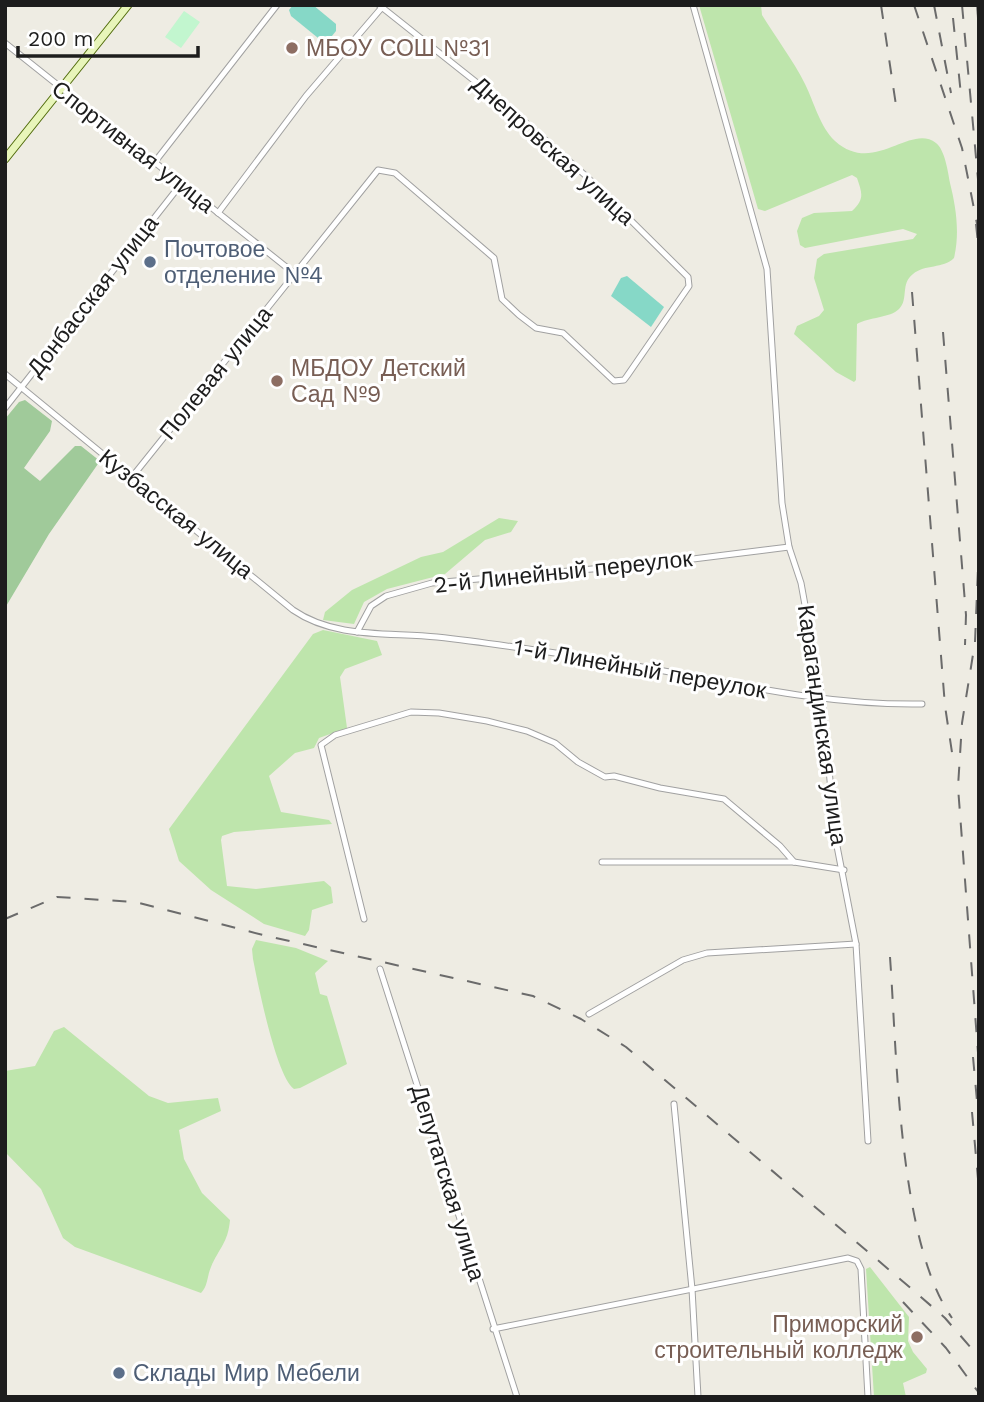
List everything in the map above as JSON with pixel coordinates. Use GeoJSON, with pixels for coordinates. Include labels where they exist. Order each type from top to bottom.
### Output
{"type":"FeatureCollection","features":[{"type":"Feature","properties":{"kind":"main road"},"geometry":{"type":"LineString","coordinates":[[5,159],[128,5]]}},
{"type":"Feature","properties":{"kind":"street"},"geometry":{"type":"LineString","coordinates":[[154,163],[277,5]]}},
{"type":"Feature","properties":{"kind":"street","name":"Карагандинская улица"},"geometry":{"type":"LineString","coordinates":[[694,5],[755,216],[767,269],[778,460],[789,547],[801,583],[822,699],[836,841],[844,870],[856,944],[868,1141]]}},
{"type":"Feature","properties":{"kind":"street"},"geometry":{"type":"LineString","coordinates":[[218,214],[306,96],[382,6]]}},
{"type":"Feature","properties":{"kind":"street","name":"Днепровская улица"},"geometry":{"type":"LineString","coordinates":[[382,6],[515,113],[586,176],[688,277],[689,286],[624,380],[614,381],[563,333],[536,328],[502,299],[494,258]]}},
{"type":"Feature","properties":{"kind":"street","name":"Спортивная улица"},"geometry":{"type":"LineString","coordinates":[[5,43],[295,274]]}},
{"type":"Feature","properties":{"kind":"street","name":"Полевая улица"},"geometry":{"type":"LineString","coordinates":[[132,477],[378,170],[395,173],[494,258]]}},
{"type":"Feature","properties":{"kind":"street","name":"Донбасская улица"},"geometry":{"type":"LineString","coordinates":[[5,408],[181,184]]}},
{"type":"Feature","properties":{"kind":"street","name":"Кузбасская улица"},"geometry":{"type":"LineString","coordinates":[[5,374],[293,610],[305,618],[357,632]]}},
{"type":"Feature","properties":{"kind":"street","name":"2-й Линейный переулок"},"geometry":{"type":"LineString","coordinates":[[357,632],[371,606],[432,583],[661,563],[789,547]]}},
{"type":"Feature","properties":{"kind":"street","name":"1-й Линейный переулок"},"geometry":{"type":"LineString","coordinates":[[357,632],[435,637],[607,660],[713,683],[822,699],[878,704],[922,704]]}},
{"type":"Feature","properties":{"kind":"street"},"geometry":{"type":"LineString","coordinates":[[364,919],[321,745],[325,739],[423,711],[487,721],[527,731],[555,743],[578,762],[606,777],[614,776],[660,788],[724,799],[771,838],[794,862]]}},
{"type":"Feature","properties":{"kind":"street"},"geometry":{"type":"LineString","coordinates":[[603,862],[794,862],[833,865],[844,870]]}},
{"type":"Feature","properties":{"kind":"street"},"geometry":{"type":"LineString","coordinates":[[589,1014],[683,960],[707,953],[856,944]]}},
{"type":"Feature","properties":{"kind":"street","name":"Депутатская улица"},"geometry":{"type":"LineString","coordinates":[[380,969],[493,1329],[517,1397]]}},
{"type":"Feature","properties":{"kind":"street"},"geometry":{"type":"LineString","coordinates":[[674,1104],[692,1289],[698,1397]]}},
{"type":"Feature","properties":{"kind":"street"},"geometry":{"type":"LineString","coordinates":[[493,1329],[848,1258],[857,1261],[861,1269],[868,1397]]}},
{"type":"Feature","properties":{"kind":"green space"},"geometry":{"type":"Polygon","coordinates":[[[699,5],[761,5],[762,15],[800,75],[825,129],[835,141],[849,150],[877,152],[915,139],[926,139],[936,143],[944,156],[957,220],[954,258],[945,264],[913,274],[907,282],[904,301],[895,312],[857,324],[854,382],[836,372],[794,334],[797,326],[819,316],[824,310],[814,278],[817,259],[824,254],[913,239],[917,234],[903,229],[805,248],[800,245],[797,231],[802,218],[814,213],[852,211],[856,207],[861,199],[861,192],[857,178],[852,175],[765,211],[758,209],[699,5]]]}},
{"type":"Feature","properties":{"kind":"green space"},"geometry":{"type":"Polygon","coordinates":[[[184,11],[200,22],[181,48],[165,37],[184,11]]]}},
{"type":"Feature","properties":{"kind":"green space"},"geometry":{"type":"Polygon","coordinates":[[[25,400],[52,421],[50,431],[24,468],[40,481],[75,446],[81,446],[100,461],[49,534],[5,608],[5,419],[19,402],[25,400]]]}},
{"type":"Feature","properties":{"kind":"green space"},"geometry":{"type":"Polygon","coordinates":[[[499,518],[518,521],[511,532],[485,540],[445,574],[387,589],[364,602],[354,624],[323,620],[325,612],[352,590],[421,557],[443,552],[499,518]]]}},
{"type":"Feature","properties":{"kind":"green space"},"geometry":{"type":"Polygon","coordinates":[[[323,630],[377,641],[382,655],[345,669],[340,677],[347,728],[319,738],[314,748],[295,753],[269,776],[281,812],[329,820],[332,824],[234,832],[222,836],[221,840],[227,886],[256,889],[324,881],[331,887],[333,903],[312,910],[309,930],[305,936],[264,924],[211,890],[179,861],[169,829],[313,634],[323,630]]]}},
{"type":"Feature","properties":{"kind":"green space"},"geometry":{"type":"Polygon","coordinates":[[[256,940],[296,948],[328,961],[315,973],[320,994],[327,996],[347,1064],[300,1088],[294,1089],[287,1081],[274,1049],[253,959],[252,949],[256,940]]]}},
{"type":"Feature","properties":{"kind":"green space"},"geometry":{"type":"Polygon","coordinates":[[[64,1027],[149,1096],[168,1103],[218,1098],[221,1111],[179,1130],[184,1159],[202,1193],[230,1220],[225,1240],[201,1293],[75,1247],[63,1238],[41,1189],[5,1152],[5,1071],[35,1066],[54,1031],[64,1027]]]}},
{"type":"Feature","properties":{"kind":"green space"},"geometry":{"type":"Polygon","coordinates":[[[870,1267],[909,1317],[908,1341],[927,1369],[926,1373],[903,1383],[906,1397],[874,1397],[866,1269],[870,1267]]]}},
{"type":"Feature","properties":{"kind":"shaded area"},"geometry":{"type":"Polygon","coordinates":[[[293,5],[313,5],[336,24],[336,31],[327,42],[323,42],[291,16],[289,10],[293,5]]]}},
{"type":"Feature","properties":{"kind":"shaded area"},"geometry":{"type":"Polygon","coordinates":[[[627,276],[664,307],[651,327],[611,296],[621,278],[627,276]]]}},
{"type":"Feature","properties":{"kind":"railway"},"geometry":{"type":"LineString","coordinates":[[881,5],[897,112]]}},
{"type":"Feature","properties":{"kind":"railway"},"geometry":{"type":"LineString","coordinates":[[914,5],[962,148],[979,234]]}},
{"type":"Feature","properties":{"kind":"railway"},"geometry":{"type":"LineString","coordinates":[[934,5],[951,93]]}},
{"type":"Feature","properties":{"kind":"railway"},"geometry":{"type":"LineString","coordinates":[[962,5],[979,190]]}},
{"type":"Feature","properties":{"kind":"railway"},"geometry":{"type":"LineString","coordinates":[[977,5],[979,30]]}},
{"type":"Feature","properties":{"kind":"railway"},"geometry":{"type":"LineString","coordinates":[[953,18],[961,95]]}},
{"type":"Feature","properties":{"kind":"railway"},"geometry":{"type":"LineString","coordinates":[[976,224],[979,253]]}},
{"type":"Feature","properties":{"kind":"railway"},"geometry":{"type":"LineString","coordinates":[[912,292],[945,706],[953,759]]}},
{"type":"Feature","properties":{"kind":"railway"},"geometry":{"type":"LineString","coordinates":[[943,332],[966,615],[965,645]]}},
{"type":"Feature","properties":{"kind":"railway"},"geometry":{"type":"LineString","coordinates":[[979,544],[975,642],[962,723],[958,787],[979,1066]]}},
{"type":"Feature","properties":{"kind":"railway"},"geometry":{"type":"LineString","coordinates":[[5,919],[57,897],[135,902],[263,935],[533,996],[581,1019],[626,1047],[945,1318],[979,1357]]}},
{"type":"Feature","properties":{"kind":"railway"},"geometry":{"type":"LineString","coordinates":[[890,957],[898,1093],[910,1195],[934,1284],[952,1318]]}},
{"type":"Feature","properties":{"kind":"railway"},"geometry":{"type":"LineString","coordinates":[[973,1057],[979,1123]]}},
{"type":"Feature","properties":{"kind":"railway"},"geometry":{"type":"LineString","coordinates":[[972,1112],[979,1190]]}},
{"type":"Feature","properties":{"kind":"railway"},"geometry":{"type":"LineString","coordinates":[[903,1302],[946,1348],[979,1393]]}},
{"type":"Feature","properties":{"kind":"place","name":"МБОУ СОШ №31"},"geometry":{"type":"Point","coordinates":[292,48]}},
{"type":"Feature","properties":{"kind":"place","name":"Почтовое отделение №4"},"geometry":{"type":"Point","coordinates":[150,262]}},
{"type":"Feature","properties":{"kind":"place","name":"МБДОУ Детский Сад №9"},"geometry":{"type":"Point","coordinates":[277,381]}},
{"type":"Feature","properties":{"kind":"place","name":"Приморский строительный колледж"},"geometry":{"type":"Point","coordinates":[917,1337]}},
{"type":"Feature","properties":{"kind":"place","name":"Склады Мир Мебели"},"geometry":{"type":"Point","coordinates":[119,1373]}}]}
